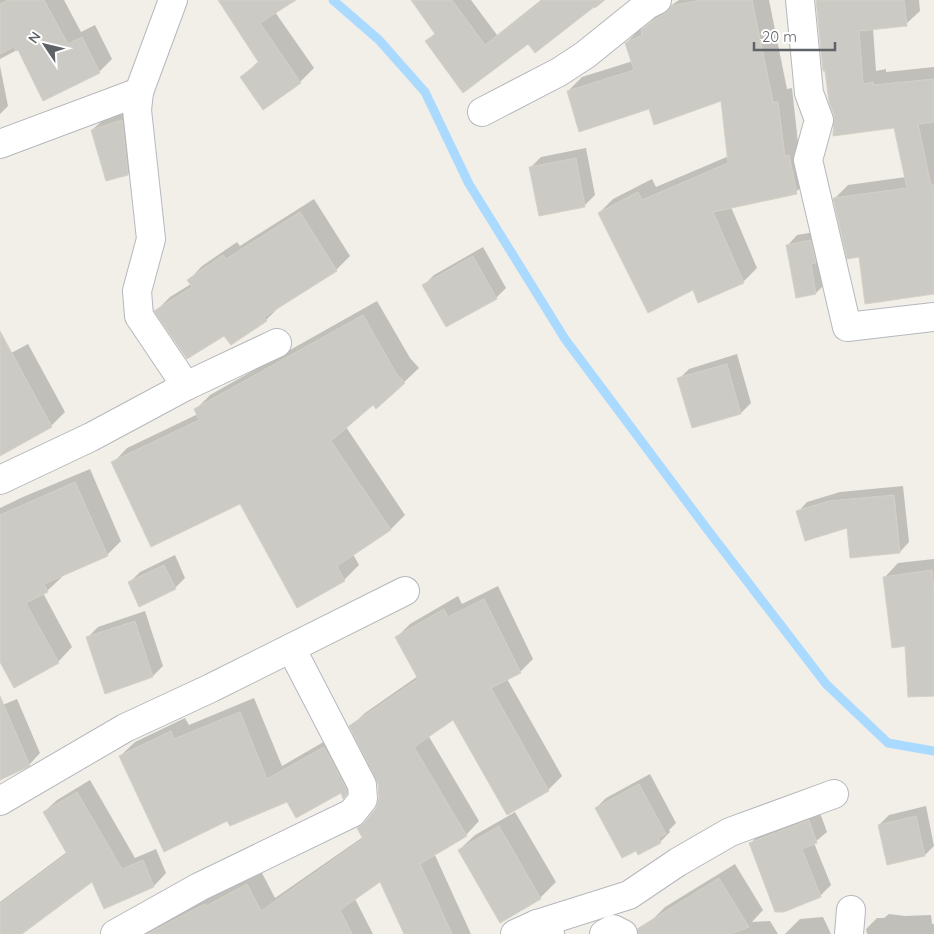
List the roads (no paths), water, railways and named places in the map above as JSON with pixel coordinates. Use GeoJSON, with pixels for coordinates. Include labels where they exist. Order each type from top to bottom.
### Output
{"type":"FeatureCollection","features":[{"type":"Feature","properties":{"kind":"street"},"geometry":{"type":"LineString","coordinates":[[173,0],[139,92],[137,110],[151,239],[137,291],[139,316],[186,386]]}},
{"type":"Feature","properties":{"kind":"street"},"geometry":{"type":"LineString","coordinates":[[482,112],[559,72],[585,55],[647,5],[657,0]]}},
{"type":"Feature","properties":{"kind":"street"},"geometry":{"type":"LineString","coordinates":[[800,0],[809,93],[819,120],[808,160],[847,326],[934,317]]}},
{"type":"Feature","properties":{"kind":"street"},"geometry":{"type":"LineString","coordinates":[[0,144],[139,92]]}},
{"type":"Feature","properties":{"kind":"street"},"geometry":{"type":"LineString","coordinates":[[0,480],[91,437],[186,386],[277,344]]}},
{"type":"Feature","properties":{"kind":"street"},"geometry":{"type":"LineString","coordinates":[[0,801],[125,728],[406,591]]}},
{"type":"Feature","properties":{"kind":"street"},"geometry":{"type":"LineString","coordinates":[[115,934],[199,887],[352,813],[363,800],[362,785],[290,648]]}},
{"type":"Feature","properties":{"kind":"street"},"geometry":{"type":"LineString","coordinates":[[534,931],[629,896],[678,862],[730,832],[834,794]]}},
{"type":"Feature","properties":{"kind":"street"},"geometry":{"type":"LineString","coordinates":[[604,934],[613,929],[623,934]]}},
{"type":"Feature","properties":{"kind":"waterway"},"geometry":{"type":"LineString","coordinates":[[333,0],[379,40],[425,92],[469,184],[565,339],[826,684],[888,743],[934,751]]}}]}
